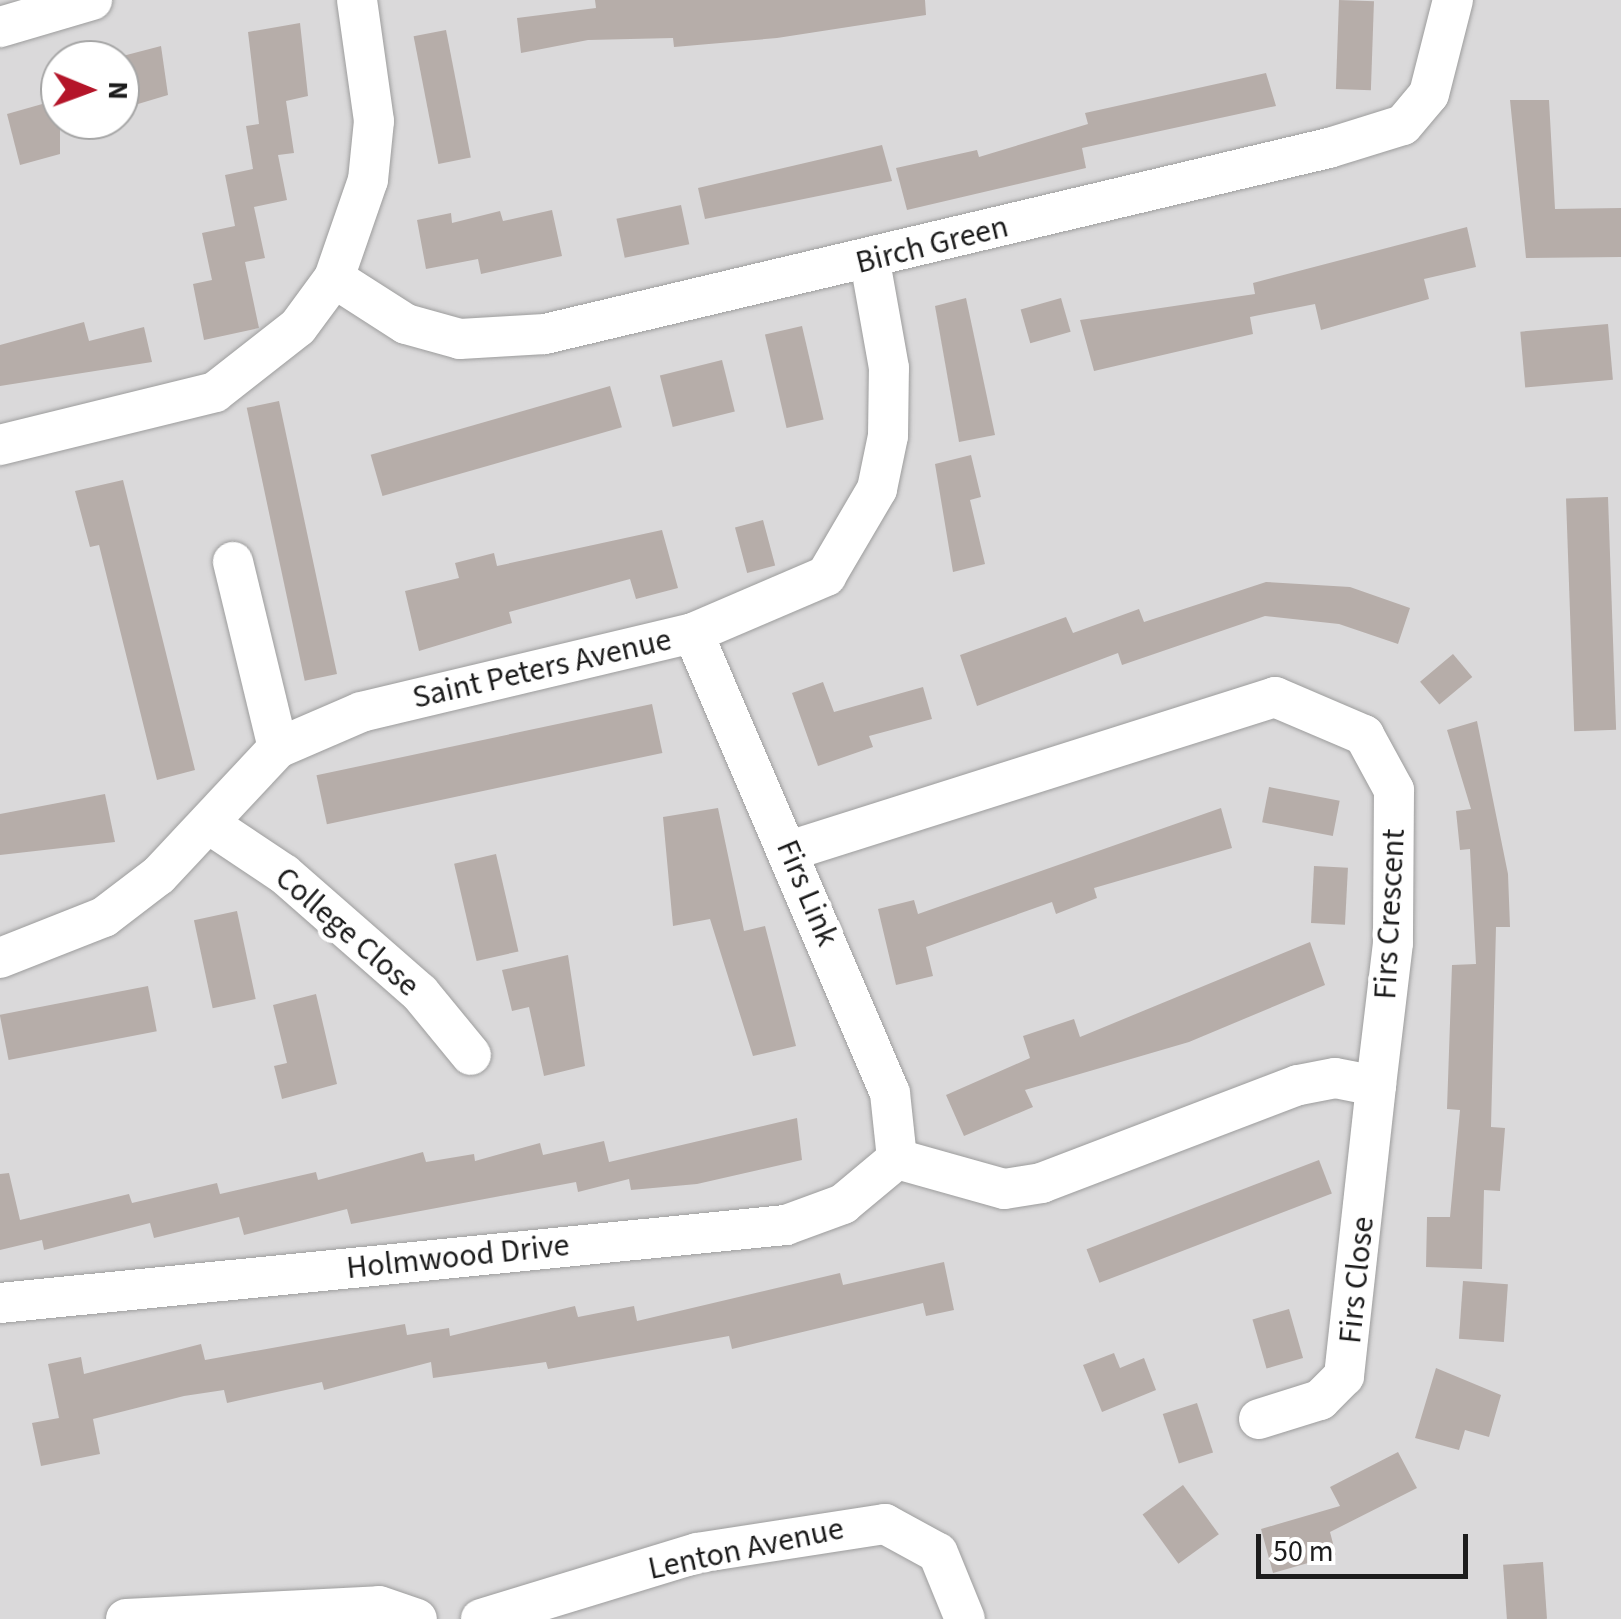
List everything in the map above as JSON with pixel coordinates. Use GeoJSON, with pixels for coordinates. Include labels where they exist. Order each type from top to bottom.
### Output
{"type":"FeatureCollection","features":[{"type":"Feature","properties":{"kind":"street"},"geometry":{"type":"LineString","coordinates":[[0,27],[92,0]]}},
{"type":"Feature","properties":{"kind":"street"},"geometry":{"type":"LineString","coordinates":[[0,445],[215,392],[298,327],[334,278],[368,180],[374,121],[357,0]]}},
{"type":"Feature","properties":{"kind":"street","name":"Birch Green"},"geometry":{"type":"LineString","coordinates":[[334,278],[406,324],[499,338],[870,261],[1403,126],[1429,94],[1452,0]]}},
{"type":"Feature","properties":{"kind":"street","name":"Saint Peters Avenue"},"geometry":{"type":"LineString","coordinates":[[0,958],[104,917],[209,824],[235,784],[278,748],[361,712],[693,632],[826,576],[878,489],[890,368],[870,261]]}},
{"type":"Feature","properties":{"kind":"street"},"geometry":{"type":"LineString","coordinates":[[233,562],[278,748]]}},
{"type":"Feature","properties":{"kind":"street","name":"Firs Link"},"geometry":{"type":"LineString","coordinates":[[693,632],[890,1094],[898,1160]]}},
{"type":"Feature","properties":{"kind":"street","name":"Firs Crescent"},"geometry":{"type":"LineString","coordinates":[[789,850],[1276,696],[1318,708],[1364,735],[1394,790],[1393,943],[1376,1086]]}},
{"type":"Feature","properties":{"kind":"street","name":"College Close"},"geometry":{"type":"LineString","coordinates":[[209,824],[284,874],[420,992],[470,1055]]}},
{"type":"Feature","properties":{"kind":"street"},"geometry":{"type":"LineString","coordinates":[[898,1160],[1004,1189],[1042,1184],[1298,1085],[1376,1086]]}},
{"type":"Feature","properties":{"kind":"street","name":"Firs Close"},"geometry":{"type":"LineString","coordinates":[[1259,1419],[1320,1400],[1344,1376],[1376,1086]]}},
{"type":"Feature","properties":{"kind":"street","name":"Holmwood Drive"},"geometry":{"type":"LineString","coordinates":[[0,1304],[786,1225],[843,1204],[898,1160]]}},
{"type":"Feature","properties":{"kind":"street","name":"Lenton Avenue"},"geometry":{"type":"LineString","coordinates":[[481,1619],[697,1553],[885,1524],[938,1554],[965,1619]]}},
{"type":"Feature","properties":{"kind":"street"},"geometry":{"type":"LineString","coordinates":[[126,1619],[361,1606],[417,1619]]}},
{"type":"Feature","properties":{"kind":"shaded area"},"geometry":{"type":"Polygon","coordinates":[[[0,0],[1621,0],[1621,1619],[0,1619],[0,0]]]}},
{"type":"Feature","properties":{"kind":"building"},"geometry":{"type":"Polygon","coordinates":[[[595,0],[925,0],[926,15],[777,38],[674,47],[673,38],[588,40],[521,53],[517,18],[596,8],[595,0]]]}},
{"type":"Feature","properties":{"kind":"building"},"geometry":{"type":"Polygon","coordinates":[[[1339,0],[1374,1],[1371,90],[1336,89],[1339,0]]]}},
{"type":"Feature","properties":{"kind":"building"},"geometry":{"type":"Polygon","coordinates":[[[300,23],[308,96],[286,101],[294,153],[278,155],[287,200],[254,207],[265,258],[245,262],[259,328],[204,340],[193,284],[212,280],[202,233],[235,226],[225,175],[253,169],[246,126],[259,124],[248,32],[300,23]]]}},
{"type":"Feature","properties":{"kind":"building"},"geometry":{"type":"Polygon","coordinates":[[[446,30],[471,158],[438,164],[414,36],[446,30]]]}},
{"type":"Feature","properties":{"kind":"building"},"geometry":{"type":"Polygon","coordinates":[[[161,46],[168,95],[140,103],[140,51],[161,46]]]}},
{"type":"Feature","properties":{"kind":"building"},"geometry":{"type":"Polygon","coordinates":[[[1266,73],[1276,106],[1082,148],[1086,168],[907,210],[896,168],[977,150],[979,157],[1088,124],[1085,113],[1266,73]]]}},
{"type":"Feature","properties":{"kind":"building"},"geometry":{"type":"Polygon","coordinates":[[[1510,100],[1549,100],[1555,209],[1621,208],[1621,257],[1526,258],[1510,100]]]}},
{"type":"Feature","properties":{"kind":"building"},"geometry":{"type":"Polygon","coordinates":[[[40,105],[40,140],[60,140],[60,154],[20,165],[7,114],[40,105]]]}},
{"type":"Feature","properties":{"kind":"building"},"geometry":{"type":"Polygon","coordinates":[[[882,145],[892,181],[705,219],[698,188],[882,145]]]}},
{"type":"Feature","properties":{"kind":"building"},"geometry":{"type":"Polygon","coordinates":[[[681,205],[689,244],[625,258],[616,219],[681,205]]]}},
{"type":"Feature","properties":{"kind":"building"},"geometry":{"type":"Polygon","coordinates":[[[552,210],[562,256],[481,274],[478,259],[426,269],[417,220],[451,213],[452,223],[500,211],[503,221],[552,210]]]}},
{"type":"Feature","properties":{"kind":"building"},"geometry":{"type":"Polygon","coordinates":[[[1467,227],[1476,267],[1424,279],[1429,299],[1321,330],[1315,304],[1250,317],[1253,334],[1094,371],[1080,320],[1255,294],[1253,283],[1467,227]]]}},
{"type":"Feature","properties":{"kind":"building"},"geometry":{"type":"Polygon","coordinates":[[[966,298],[995,435],[959,442],[935,306],[966,298]]]}},
{"type":"Feature","properties":{"kind":"building"},"geometry":{"type":"Polygon","coordinates":[[[1061,298],[1071,332],[1030,343],[1021,310],[1061,298]]]}},
{"type":"Feature","properties":{"kind":"building"},"geometry":{"type":"Polygon","coordinates":[[[84,322],[89,341],[144,327],[152,362],[0,386],[0,345],[84,322]]]}},
{"type":"Feature","properties":{"kind":"building"},"geometry":{"type":"Polygon","coordinates":[[[1608,324],[1613,380],[1525,387],[1520,332],[1608,324]]]}},
{"type":"Feature","properties":{"kind":"building"},"geometry":{"type":"Polygon","coordinates":[[[802,326],[824,420],[787,428],[765,335],[802,326]]]}},
{"type":"Feature","properties":{"kind":"building"},"geometry":{"type":"Polygon","coordinates":[[[722,360],[735,411],[673,427],[660,375],[722,360]]]}},
{"type":"Feature","properties":{"kind":"building"},"geometry":{"type":"Polygon","coordinates":[[[610,386],[622,427],[382,496],[371,455],[610,386]]]}},
{"type":"Feature","properties":{"kind":"building"},"geometry":{"type":"Polygon","coordinates":[[[279,401],[337,674],[305,681],[247,408],[279,401]]]}},
{"type":"Feature","properties":{"kind":"building"},"geometry":{"type":"Polygon","coordinates":[[[971,455],[981,497],[970,500],[985,564],[953,572],[935,464],[971,455]]]}},
{"type":"Feature","properties":{"kind":"building"},"geometry":{"type":"Polygon","coordinates":[[[123,480],[195,770],[157,780],[99,545],[90,547],[75,491],[123,480]]]}},
{"type":"Feature","properties":{"kind":"building"},"geometry":{"type":"Polygon","coordinates":[[[1608,497],[1616,730],[1574,731],[1566,498],[1608,497]]]}},
{"type":"Feature","properties":{"kind":"building"},"geometry":{"type":"Polygon","coordinates":[[[763,520],[775,565],[747,573],[735,528],[763,520]]]}},
{"type":"Feature","properties":{"kind":"building"},"geometry":{"type":"Polygon","coordinates":[[[662,530],[678,588],[636,599],[630,579],[509,612],[512,623],[419,651],[405,591],[459,578],[455,563],[494,553],[497,566],[662,530]]]}},
{"type":"Feature","properties":{"kind":"building"},"geometry":{"type":"Polygon","coordinates":[[[1266,582],[1350,587],[1410,608],[1398,644],[1339,624],[1265,616],[1122,665],[1118,653],[977,706],[960,655],[1066,617],[1073,633],[1139,609],[1144,622],[1266,582]]]}},
{"type":"Feature","properties":{"kind":"building"},"geometry":{"type":"Polygon","coordinates":[[[1453,654],[1472,677],[1439,705],[1420,682],[1453,654]]]}},
{"type":"Feature","properties":{"kind":"building"},"geometry":{"type":"Polygon","coordinates":[[[823,682],[834,712],[923,687],[932,719],[869,736],[873,747],[818,766],[792,693],[823,682]]]}},
{"type":"Feature","properties":{"kind":"building"},"geometry":{"type":"Polygon","coordinates":[[[652,704],[662,753],[327,824],[316,775],[652,704]]]}},
{"type":"Feature","properties":{"kind":"building"},"geometry":{"type":"Polygon","coordinates":[[[1477,721],[1508,874],[1510,927],[1496,927],[1491,1127],[1505,1128],[1500,1191],[1484,1190],[1482,1269],[1426,1267],[1427,1217],[1450,1217],[1460,1110],[1447,1109],[1452,965],[1476,964],[1470,849],[1460,850],[1456,811],[1471,809],[1447,730],[1477,721]]]}},
{"type":"Feature","properties":{"kind":"building"},"geometry":{"type":"Polygon","coordinates":[[[1269,787],[1340,801],[1333,836],[1262,822],[1269,787]]]}},
{"type":"Feature","properties":{"kind":"building"},"geometry":{"type":"Polygon","coordinates":[[[105,794],[115,842],[0,855],[0,814],[105,794]]]}},
{"type":"Feature","properties":{"kind":"building"},"geometry":{"type":"Polygon","coordinates":[[[718,808],[744,931],[765,926],[796,1046],[753,1056],[710,919],[673,926],[663,817],[718,808]]]}},
{"type":"Feature","properties":{"kind":"building"},"geometry":{"type":"Polygon","coordinates":[[[1221,808],[1232,848],[1094,888],[1097,898],[1056,914],[1052,902],[926,947],[933,976],[896,985],[878,909],[914,900],[918,914],[1221,808]]]}},
{"type":"Feature","properties":{"kind":"building"},"geometry":{"type":"Polygon","coordinates":[[[496,854],[518,951],[477,961],[454,864],[496,854]]]}},
{"type":"Feature","properties":{"kind":"building"},"geometry":{"type":"Polygon","coordinates":[[[1314,866],[1348,868],[1345,925],[1311,923],[1314,866]]]}},
{"type":"Feature","properties":{"kind":"building"},"geometry":{"type":"Polygon","coordinates":[[[237,911],[256,999],[213,1008],[194,920],[237,911]]]}},
{"type":"Feature","properties":{"kind":"building"},"geometry":{"type":"Polygon","coordinates":[[[1310,942],[1325,985],[1189,1042],[1025,1090],[1033,1107],[964,1136],[946,1095],[1030,1058],[1023,1036],[1074,1019],[1080,1037],[1310,942]]]}},
{"type":"Feature","properties":{"kind":"building"},"geometry":{"type":"Polygon","coordinates":[[[568,955],[585,1066],[544,1076],[529,1007],[512,1011],[502,970],[568,955]]]}},
{"type":"Feature","properties":{"kind":"building"},"geometry":{"type":"Polygon","coordinates":[[[148,986],[157,1031],[9,1060],[0,1015],[148,986]]]}},
{"type":"Feature","properties":{"kind":"building"},"geometry":{"type":"Polygon","coordinates":[[[316,994],[337,1084],[282,1099],[274,1066],[287,1063],[273,1005],[316,994]]]}},
{"type":"Feature","properties":{"kind":"building"},"geometry":{"type":"Polygon","coordinates":[[[797,1118],[802,1160],[697,1184],[631,1190],[629,1179],[578,1192],[576,1182],[351,1224],[347,1209],[244,1235],[239,1217],[154,1238],[150,1223],[44,1250],[42,1240],[0,1250],[0,1174],[9,1173],[20,1220],[129,1194],[132,1203],[217,1183],[220,1194],[316,1172],[318,1180],[423,1152],[426,1162],[474,1154],[475,1161],[540,1143],[543,1155],[604,1141],[609,1162],[797,1118]]]}},
{"type":"Feature","properties":{"kind":"building"},"geometry":{"type":"Polygon","coordinates":[[[1319,1160],[1332,1194],[1099,1283],[1087,1249],[1319,1160]]]}},
{"type":"Feature","properties":{"kind":"building"},"geometry":{"type":"Polygon","coordinates":[[[944,1262],[954,1310],[926,1316],[923,1303],[732,1349],[729,1336],[548,1369],[546,1362],[433,1378],[431,1362],[324,1390],[322,1382],[227,1403],[224,1390],[184,1396],[93,1419],[100,1454],[41,1466],[32,1423],[59,1418],[48,1364],[81,1357],[84,1374],[201,1344],[205,1360],[405,1324],[407,1335],[449,1328],[450,1336],[575,1306],[578,1317],[634,1306],[637,1321],[840,1273],[843,1285],[944,1262]]]}},
{"type":"Feature","properties":{"kind":"building"},"geometry":{"type":"Polygon","coordinates":[[[1463,1281],[1508,1284],[1504,1342],[1459,1339],[1463,1281]]]}},
{"type":"Feature","properties":{"kind":"building"},"geometry":{"type":"Polygon","coordinates":[[[1289,1309],[1303,1358],[1267,1368],[1252,1319],[1289,1309]]]}},
{"type":"Feature","properties":{"kind":"building"},"geometry":{"type":"Polygon","coordinates":[[[1114,1353],[1120,1368],[1144,1358],[1156,1390],[1102,1412],[1083,1365],[1114,1353]]]}},
{"type":"Feature","properties":{"kind":"building"},"geometry":{"type":"Polygon","coordinates":[[[1436,1368],[1501,1395],[1489,1437],[1465,1430],[1459,1450],[1415,1438],[1436,1368]]]}},
{"type":"Feature","properties":{"kind":"building"},"geometry":{"type":"Polygon","coordinates":[[[1197,1403],[1213,1452],[1179,1464],[1163,1414],[1197,1403]]]}},
{"type":"Feature","properties":{"kind":"building"},"geometry":{"type":"Polygon","coordinates":[[[1398,1452],[1417,1488],[1330,1532],[1336,1555],[1273,1573],[1261,1529],[1340,1506],[1330,1487],[1398,1452]]]}},
{"type":"Feature","properties":{"kind":"building"},"geometry":{"type":"Polygon","coordinates":[[[1183,1485],[1219,1534],[1178,1564],[1143,1514],[1183,1485]]]}},
{"type":"Feature","properties":{"kind":"building"},"geometry":{"type":"Polygon","coordinates":[[[1543,1562],[1547,1619],[1507,1619],[1503,1565],[1543,1562]]]}}]}
